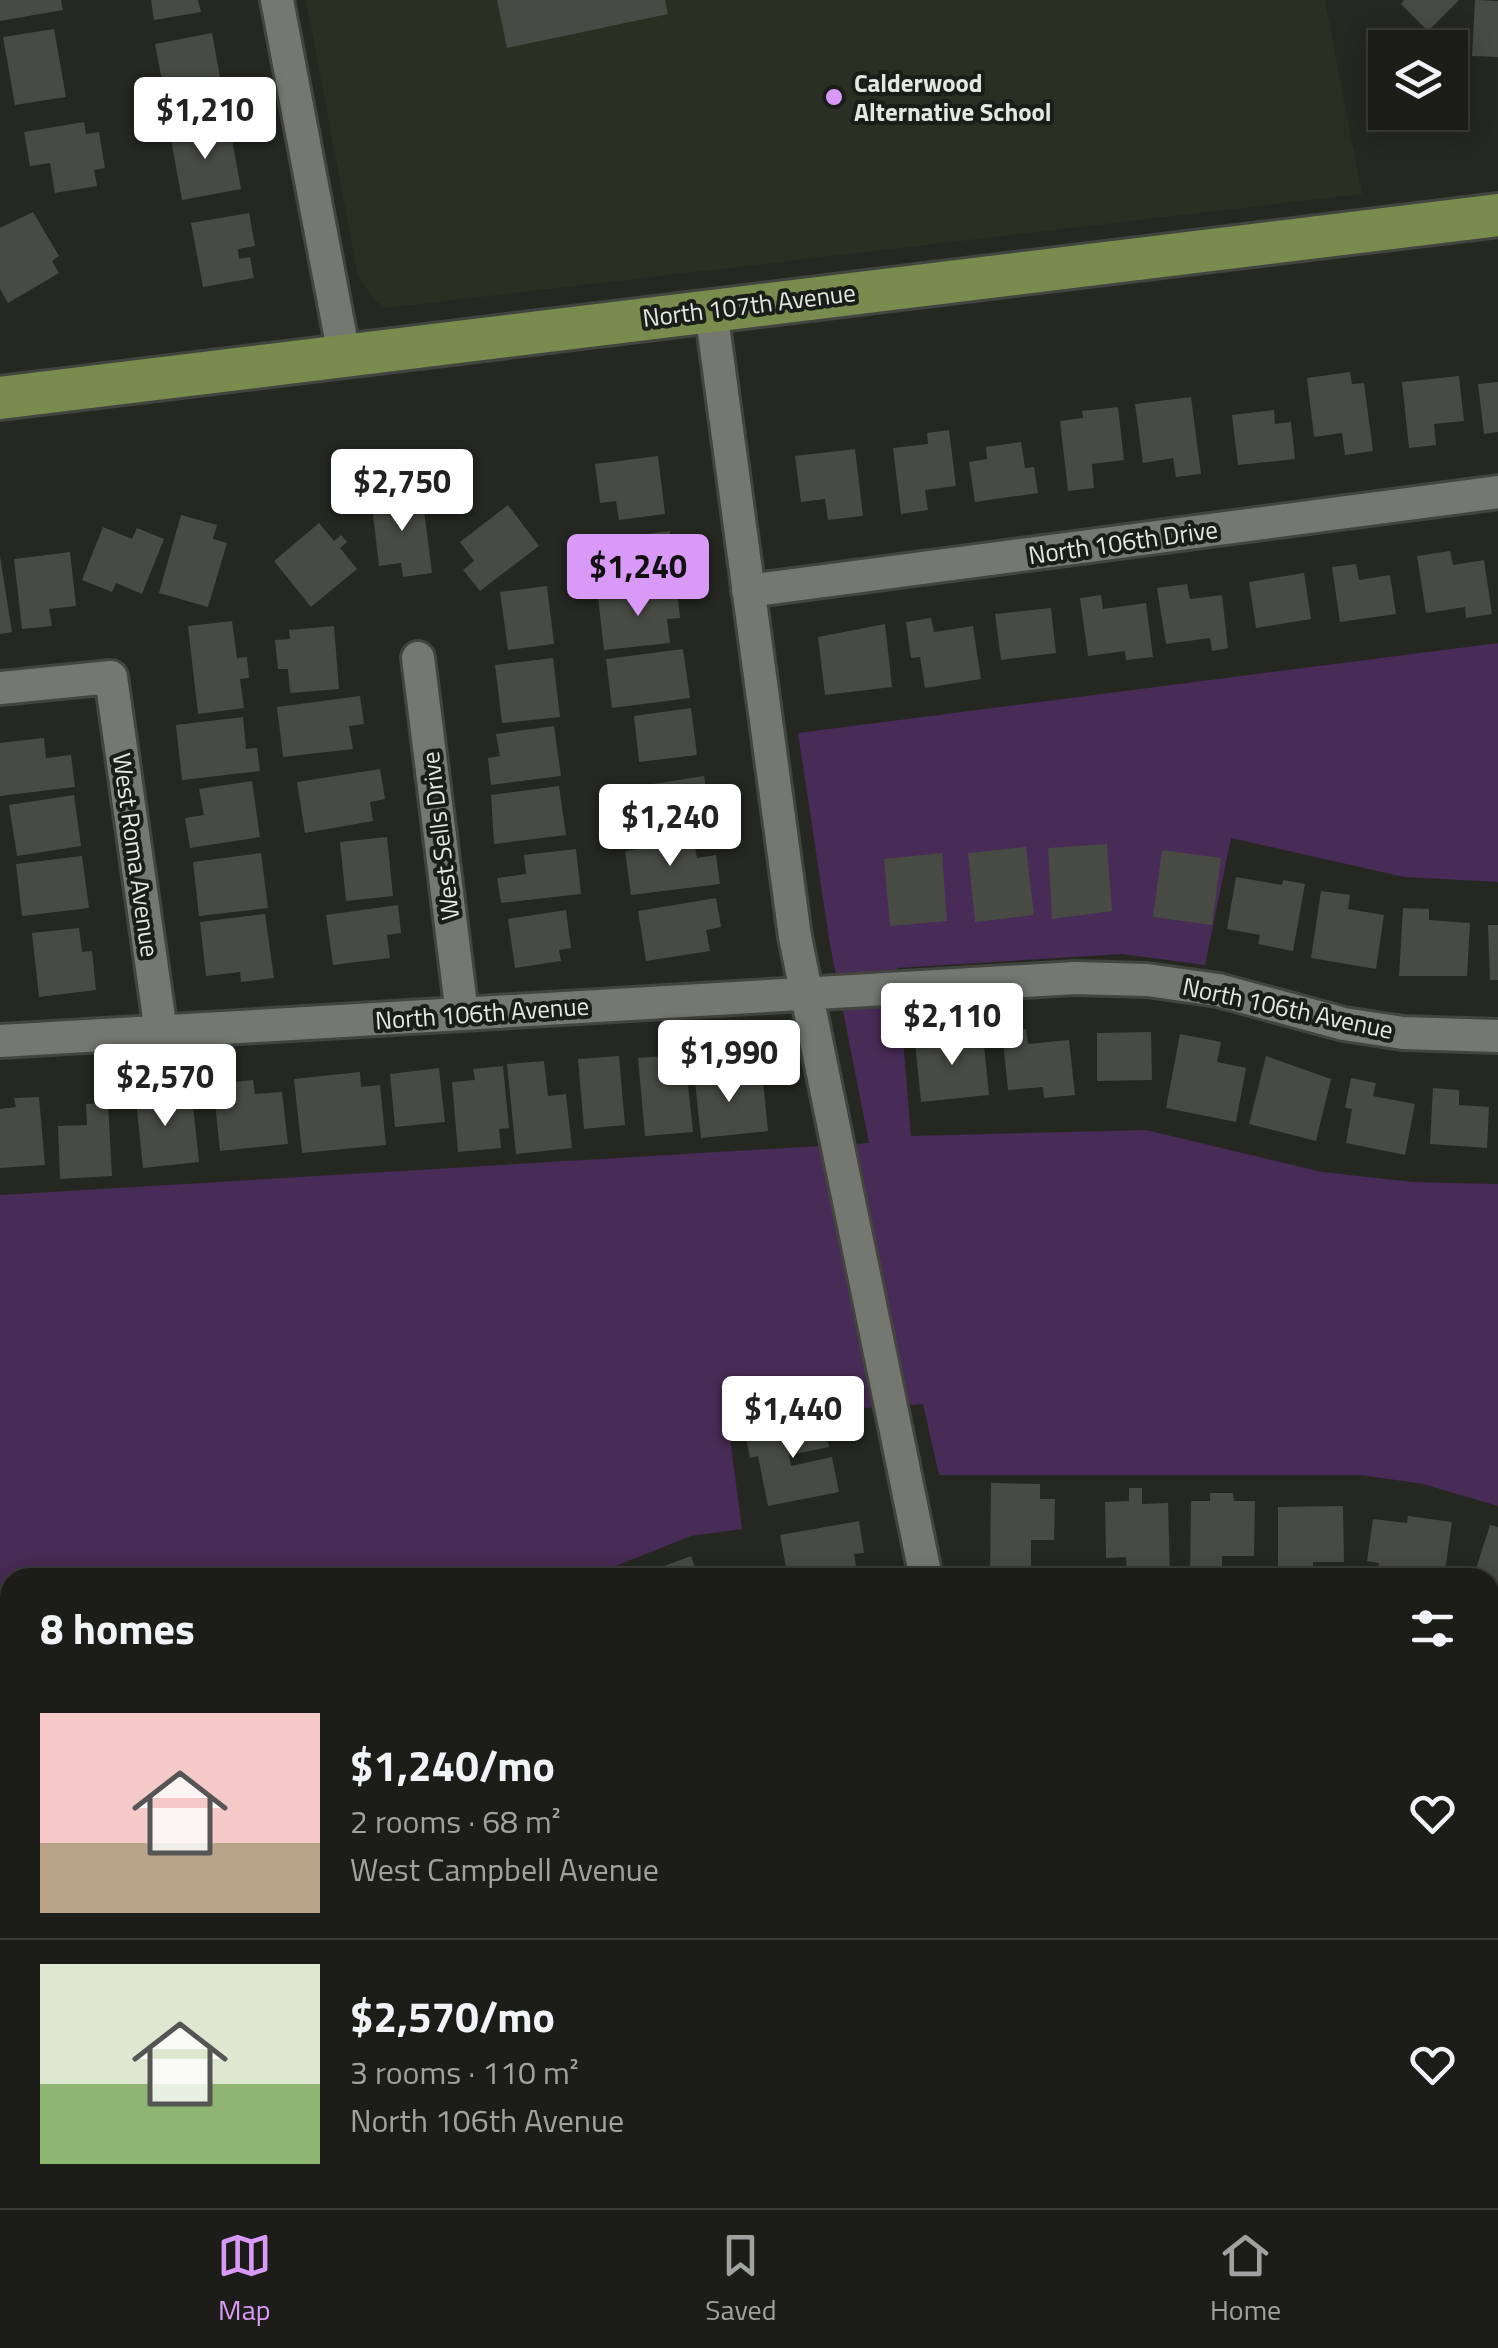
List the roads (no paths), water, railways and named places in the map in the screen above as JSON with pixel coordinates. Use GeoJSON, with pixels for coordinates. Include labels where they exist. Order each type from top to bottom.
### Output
{"type":"FeatureCollection","features":[{"type":"Feature","properties":{"kind":"main road","name":"North 107th Avenue"},"geometry":{"type":"LineString","coordinates":[[0,398],[1498,214]]}},
{"type":"Feature","properties":{"kind":"street"},"geometry":{"type":"LineString","coordinates":[[277,0],[344,355]]}},
{"type":"Feature","properties":{"kind":"street"},"geometry":{"type":"LineString","coordinates":[[711,310],[805,992],[924,1568]]}},
{"type":"Feature","properties":{"kind":"street","name":"North 106th Drive"},"geometry":{"type":"LineString","coordinates":[[748,591],[1498,492]]}},
{"type":"Feature","properties":{"kind":"street","name":"West Sells Drive"},"geometry":{"type":"LineString","coordinates":[[418,658],[462,1014]]}},
{"type":"Feature","properties":{"kind":"street","name":"West Roma Avenue"},"geometry":{"type":"LineString","coordinates":[[0,688],[112,678],[161,1032]]}},
{"type":"Feature","properties":{"kind":"street","name":"North 106th Avenue"},"geometry":{"type":"LineString","coordinates":[[0,1042],[1075,978],[1148,980],[1218,990],[1344,1024],[1403,1033],[1498,1036]]}},
{"type":"Feature","properties":{"kind":"place","name":"Calderwood Alternative School"},"geometry":{"type":"Point","coordinates":[834,97]}}]}
